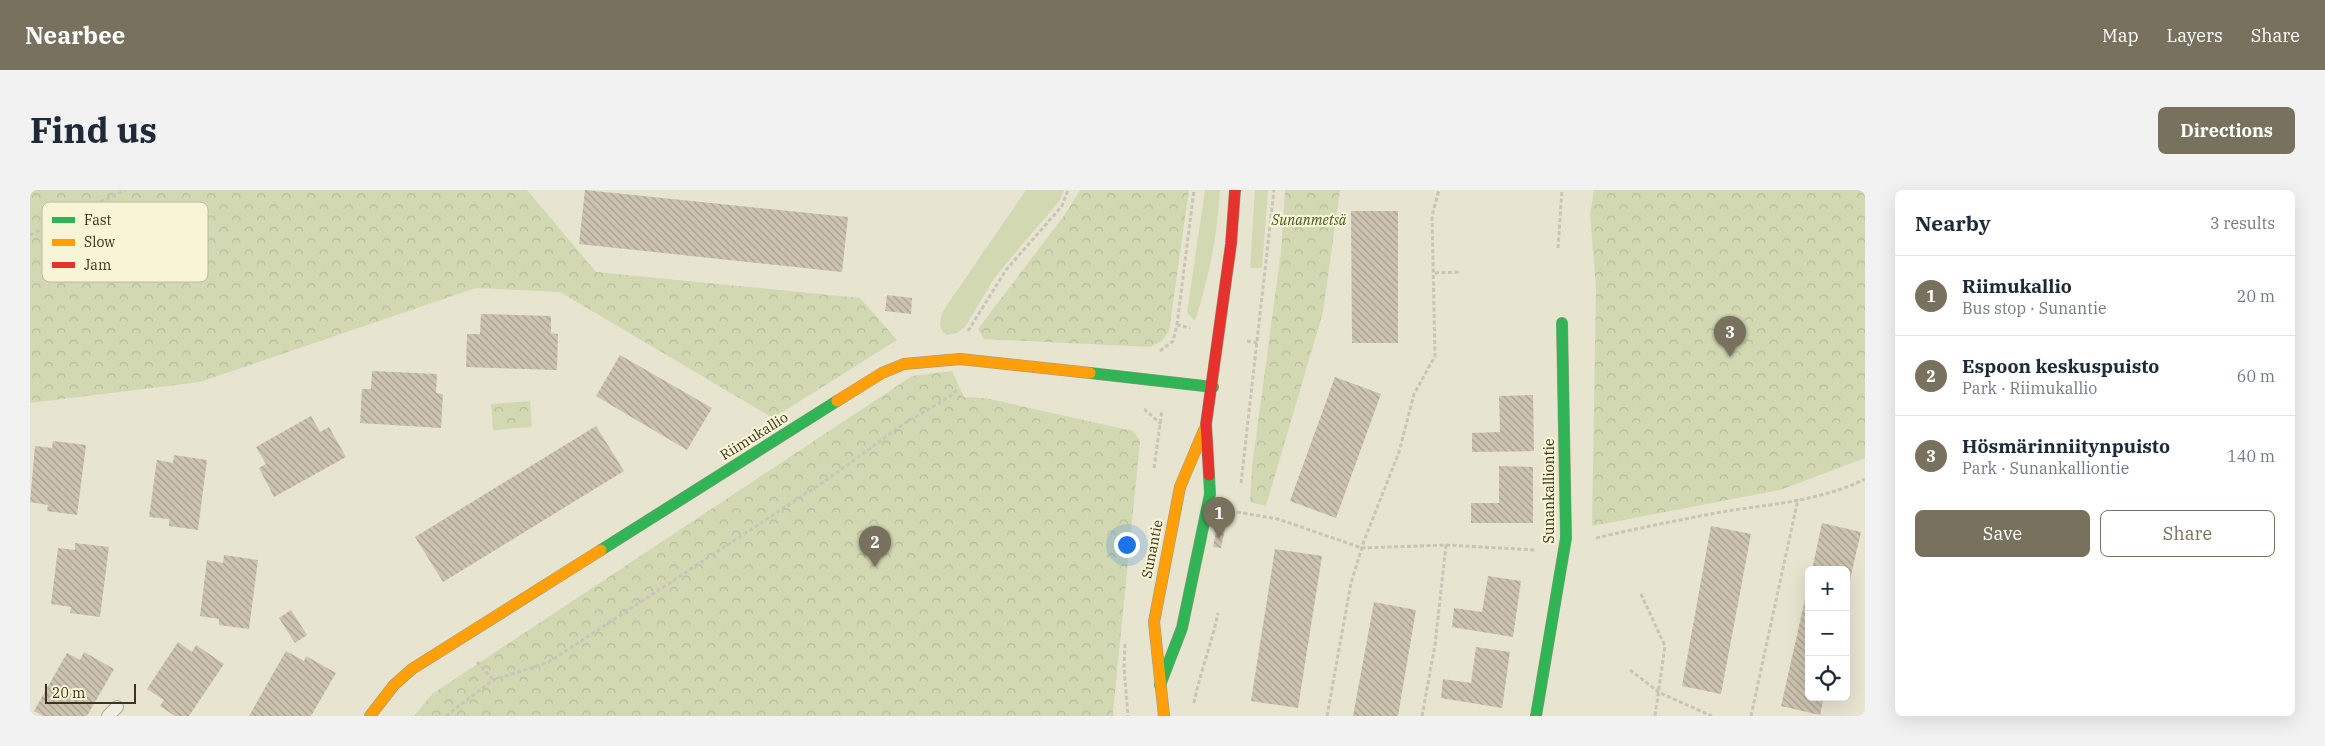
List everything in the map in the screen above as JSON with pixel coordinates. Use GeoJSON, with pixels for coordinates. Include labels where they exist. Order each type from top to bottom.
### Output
{"type":"FeatureCollection","features":[{"type":"Feature","properties":{"kind":"street","name":"Sunantie"},"geometry":{"type":"LineString","coordinates":[[1164,716],[1154,622],[1180,487],[1206,424],[1213,387],[1231,244],[1235,190]]}},
{"type":"Feature","properties":{"kind":"street","name":"Sunankalliontie"},"geometry":{"type":"LineString","coordinates":[[1536,716],[1566,538],[1562,323]]}},
{"type":"Feature","properties":{"kind":"street","name":"Riimukallio"},"geometry":{"type":"LineString","coordinates":[[370,716],[394,685],[412,669],[882,373],[904,364],[960,359],[1213,387]]}},
{"type":"Feature","properties":{"kind":"street","name":"Sunantie"},"geometry":{"type":"LineString","coordinates":[[1160,685],[1182,628],[1210,494],[1206,424]]}},
{"type":"Feature","properties":{"kind":"path"},"geometry":{"type":"LineString","coordinates":[[100,202],[125,190]]}},
{"type":"Feature","properties":{"kind":"path"},"geometry":{"type":"LineString","coordinates":[[966,334],[1006,270],[1062,206],[1068,190]]}},
{"type":"Feature","properties":{"kind":"path"},"geometry":{"type":"LineString","coordinates":[[1159,352],[1173,341],[1177,324],[1194,190]]}},
{"type":"Feature","properties":{"kind":"path"},"geometry":{"type":"LineString","coordinates":[[1240,491],[1274,190]]}},
{"type":"Feature","properties":{"kind":"path"},"geometry":{"type":"LineString","coordinates":[[1327,716],[1351,582],[1399,452],[1414,394],[1435,356],[1435,273],[1432,216],[1440,190]]}},
{"type":"Feature","properties":{"kind":"path"},"geometry":{"type":"LineString","coordinates":[[1558,248],[1562,190]]}},
{"type":"Feature","properties":{"kind":"path"},"geometry":{"type":"LineString","coordinates":[[30,235],[42,229]]}},
{"type":"Feature","properties":{"kind":"path"},"geometry":{"type":"LineString","coordinates":[[1435,273],[1461,272]]}},
{"type":"Feature","properties":{"kind":"path"},"geometry":{"type":"LineString","coordinates":[[1177,324],[1218,337],[1257,342]]}},
{"type":"Feature","properties":{"kind":"path"},"geometry":{"type":"LineString","coordinates":[[446,716],[493,680],[549,662],[828,479],[895,429],[949,397],[963,384]]}},
{"type":"Feature","properties":{"kind":"path"},"geometry":{"type":"LineString","coordinates":[[1566,538],[1585,541],[1672,520],[1798,500],[1846,488],[1865,479]]}},
{"type":"Feature","properties":{"kind":"path"},"geometry":{"type":"LineString","coordinates":[[1751,716],[1798,500]]}},
{"type":"Feature","properties":{"kind":"path"},"geometry":{"type":"LineString","coordinates":[[1235,522],[1238,506]]}},
{"type":"Feature","properties":{"kind":"path"},"geometry":{"type":"LineString","coordinates":[[1237,512],[1278,520],[1362,548],[1446,545],[1564,552]]}},
{"type":"Feature","properties":{"kind":"path"},"geometry":{"type":"LineString","coordinates":[[1422,716],[1435,645],[1446,545]]}},
{"type":"Feature","properties":{"kind":"path"},"geometry":{"type":"LineString","coordinates":[[1641,594],[1665,646],[1660,693],[1655,716]]}},
{"type":"Feature","properties":{"kind":"path"},"geometry":{"type":"LineString","coordinates":[[1193,708],[1201,670],[1214,635],[1219,606]]}},
{"type":"Feature","properties":{"kind":"path"},"geometry":{"type":"LineString","coordinates":[[1630,670],[1660,693],[1712,716]]}},
{"type":"Feature","properties":{"kind":"green space"},"geometry":{"type":"Polygon","coordinates":[[[30,190],[527,190],[596,272],[860,298],[897,340],[773,418],[560,292],[476,288],[200,382],[30,403],[30,190]]]}},
{"type":"Feature","properties":{"kind":"green space"},"geometry":{"type":"Polygon","coordinates":[[[1026,190],[1064,190],[1060,200],[995,277],[965,327],[957,333],[947,335],[942,330],[940,321],[943,311],[1026,190]]]}},
{"type":"Feature","properties":{"kind":"green space"},"geometry":{"type":"Polygon","coordinates":[[[1080,190],[1189,190],[1169,331],[1162,341],[1150,347],[984,339],[978,329],[1066,213],[1080,190]]]}},
{"type":"Feature","properties":{"kind":"green space"},"geometry":{"type":"Polygon","coordinates":[[[1205,190],[1220,190],[1212,257],[1195,321],[1187,313],[1205,190]]]}},
{"type":"Feature","properties":{"kind":"green space"},"geometry":{"type":"Polygon","coordinates":[[[1255,190],[1268,190],[1262,268],[1250,268],[1255,190]]]}},
{"type":"Feature","properties":{"kind":"green space","name":"Sunanmetsä"},"geometry":{"type":"Polygon","coordinates":[[[1285,190],[1340,190],[1323,312],[1266,506],[1250,502],[1252,467],[1281,251],[1285,190]]]}},
{"type":"Feature","properties":{"kind":"green space"},"geometry":{"type":"Polygon","coordinates":[[[1594,190],[1865,190],[1865,458],[1780,490],[1592,526],[1596,287],[1590,214],[1594,190]]]}},
{"type":"Feature","properties":{"kind":"green space"},"geometry":{"type":"Polygon","coordinates":[[[952,371],[964,397],[985,398],[1133,431],[1140,441],[1114,716],[414,716],[432,694],[912,376],[952,371]]]}},
{"type":"Feature","properties":{"kind":"green space"},"geometry":{"type":"Polygon","coordinates":[[[530,401],[532,427],[493,430],[491,404],[530,401]]]}},
{"type":"Feature","properties":{"kind":"building"},"geometry":{"type":"Polygon","coordinates":[[[585,190],[848,217],[842,272],[579,244],[585,190]]]}},
{"type":"Feature","properties":{"kind":"building"},"geometry":{"type":"Polygon","coordinates":[[[1351,211],[1398,211],[1398,343],[1352,343],[1351,211]]]}},
{"type":"Feature","properties":{"kind":"building"},"geometry":{"type":"Polygon","coordinates":[[[887,295],[912,298],[911,314],[885,311],[887,295]]]}},
{"type":"Feature","properties":{"kind":"building"},"geometry":{"type":"Polygon","coordinates":[[[481,314],[551,316],[551,333],[558,334],[557,370],[466,367],[467,334],[480,334],[481,314]]]}},
{"type":"Feature","properties":{"kind":"building"},"geometry":{"type":"Polygon","coordinates":[[[620,355],[712,408],[687,450],[596,396],[620,355]]]}},
{"type":"Feature","properties":{"kind":"building"},"geometry":{"type":"Polygon","coordinates":[[[372,371],[437,374],[436,393],[443,394],[441,428],[360,423],[362,389],[371,389],[372,371]]]}},
{"type":"Feature","properties":{"kind":"building"},"geometry":{"type":"Polygon","coordinates":[[[1335,377],[1381,394],[1336,518],[1290,501],[1335,377]]]}},
{"type":"Feature","properties":{"kind":"building"},"geometry":{"type":"Polygon","coordinates":[[[1533,395],[1534,451],[1472,452],[1472,433],[1500,432],[1499,396],[1533,395]]]}},
{"type":"Feature","properties":{"kind":"building"},"geometry":{"type":"Polygon","coordinates":[[[311,416],[320,432],[329,427],[346,457],[274,497],[259,468],[266,464],[256,447],[311,416]]]}},
{"type":"Feature","properties":{"kind":"building"},"geometry":{"type":"Polygon","coordinates":[[[596,426],[624,471],[443,582],[415,537],[596,426]]]}},
{"type":"Feature","properties":{"kind":"building"},"geometry":{"type":"Polygon","coordinates":[[[53,441],[86,445],[77,515],[47,511],[48,505],[30,502],[35,446],[52,448],[53,441]]]}},
{"type":"Feature","properties":{"kind":"building"},"geometry":{"type":"Polygon","coordinates":[[[174,455],[207,460],[198,530],[169,526],[169,519],[149,517],[157,460],[173,463],[174,455]]]}},
{"type":"Feature","properties":{"kind":"building"},"geometry":{"type":"Polygon","coordinates":[[[1499,466],[1533,467],[1533,523],[1471,523],[1471,503],[1499,503],[1499,466]]]}},
{"type":"Feature","properties":{"kind":"building"},"geometry":{"type":"Polygon","coordinates":[[[1822,523],[1861,532],[1850,580],[1850,566],[1813,566],[1822,523]]]}},
{"type":"Feature","properties":{"kind":"building"},"geometry":{"type":"Polygon","coordinates":[[[1711,526],[1751,534],[1721,694],[1682,686],[1711,526]]]}},
{"type":"Feature","properties":{"kind":"building"},"geometry":{"type":"Polygon","coordinates":[[[1217,527],[1225,529],[1221,548],[1213,547],[1217,527]]]}},
{"type":"Feature","properties":{"kind":"building"},"geometry":{"type":"Polygon","coordinates":[[[75,543],[109,547],[100,617],[70,613],[71,607],[51,604],[58,548],[75,550],[75,543]]]}},
{"type":"Feature","properties":{"kind":"building"},"geometry":{"type":"Polygon","coordinates":[[[1275,549],[1322,556],[1298,708],[1251,701],[1275,549]]]}},
{"type":"Feature","properties":{"kind":"building"},"geometry":{"type":"Polygon","coordinates":[[[224,555],[258,560],[249,629],[219,625],[219,619],[200,616],[207,560],[223,563],[224,555]]]}},
{"type":"Feature","properties":{"kind":"building"},"geometry":{"type":"Polygon","coordinates":[[[1488,576],[1521,581],[1513,637],[1452,627],[1454,608],[1482,612],[1488,576]]]}},
{"type":"Feature","properties":{"kind":"building"},"geometry":{"type":"Polygon","coordinates":[[[1805,599],[1805,701],[1823,701],[1820,715],[1781,706],[1805,599]]]}},
{"type":"Feature","properties":{"kind":"building"},"geometry":{"type":"Polygon","coordinates":[[[1374,602],[1416,610],[1398,716],[1353,716],[1374,602]]]}},
{"type":"Feature","properties":{"kind":"building"},"geometry":{"type":"Polygon","coordinates":[[[291,610],[307,635],[295,643],[279,618],[291,610]]]}},
{"type":"Feature","properties":{"kind":"building"},"geometry":{"type":"Polygon","coordinates":[[[178,642],[192,652],[196,645],[224,664],[189,716],[175,716],[160,706],[164,700],[147,689],[178,642]]]}},
{"type":"Feature","properties":{"kind":"building"},"geometry":{"type":"Polygon","coordinates":[[[1476,647],[1510,652],[1502,708],[1441,698],[1443,679],[1471,683],[1476,647]]]}},
{"type":"Feature","properties":{"kind":"building"},"geometry":{"type":"Polygon","coordinates":[[[286,651],[304,661],[306,656],[336,673],[311,716],[249,716],[286,651]]]}},
{"type":"Feature","properties":{"kind":"building"},"geometry":{"type":"Polygon","coordinates":[[[84,652],[114,669],[87,716],[43,716],[34,711],[67,653],[80,660],[84,652]]]}},
{"type":"Feature","properties":{"kind":"traffic: fast"},"geometry":{"type":"LineString","coordinates":[[1536,716],[1566,538],[1562,323]]}},
{"type":"Feature","properties":{"kind":"traffic: fast"},"geometry":{"type":"LineString","coordinates":[[1090,373],[1213,387]]}},
{"type":"Feature","properties":{"kind":"traffic: fast"},"geometry":{"type":"LineString","coordinates":[[601,550],[837,401]]}},
{"type":"Feature","properties":{"kind":"traffic: fast"},"geometry":{"type":"LineString","coordinates":[[1160,685],[1182,628],[1210,494],[1209,475]]}},
{"type":"Feature","properties":{"kind":"traffic: slow"},"geometry":{"type":"LineString","coordinates":[[837,401],[882,373],[904,364],[960,359],[1090,373]]}},
{"type":"Feature","properties":{"kind":"traffic: slow"},"geometry":{"type":"LineString","coordinates":[[1164,716],[1154,622],[1180,487],[1204,430]]}},
{"type":"Feature","properties":{"kind":"traffic: slow"},"geometry":{"type":"LineString","coordinates":[[370,716],[394,685],[412,669],[601,550]]}},
{"type":"Feature","properties":{"kind":"traffic: jam"},"geometry":{"type":"LineString","coordinates":[[1209,475],[1206,424],[1231,244],[1235,190]]}},
{"type":"Feature","properties":{"kind":"place","name":"Hösmärinniitynpuisto"},"geometry":{"type":"Point","coordinates":[1730,357]}},
{"type":"Feature","properties":{"kind":"place","name":"Riimukallio"},"geometry":{"type":"Point","coordinates":[1219,538]}},
{"type":"Feature","properties":{"kind":"place","name":"Espoon keskuspuisto"},"geometry":{"type":"Point","coordinates":[875,567]}}]}
